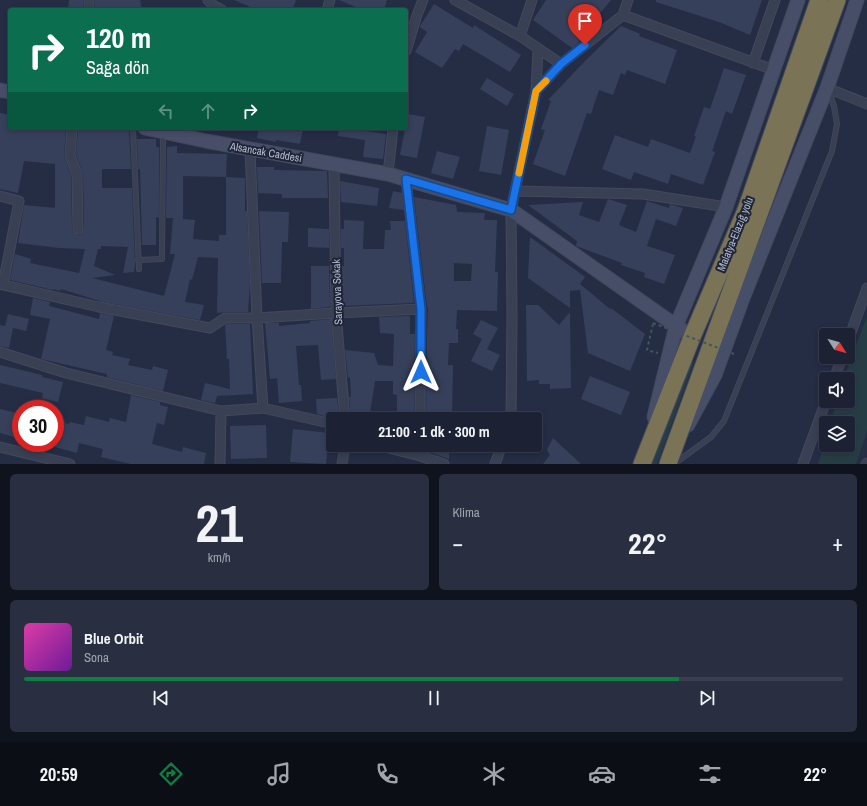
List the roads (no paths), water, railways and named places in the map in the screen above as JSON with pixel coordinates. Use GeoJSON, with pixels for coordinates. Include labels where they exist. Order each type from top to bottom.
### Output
{"type":"FeatureCollection","features":[{"type":"Feature","properties":{"kind":"highway","name":"Malatya-Elazığ yolu"},"geometry":{"type":"LineString","coordinates":[[642,464],[692,337],[746,210],[819,0]]}},
{"type":"Feature","properties":{"kind":"highway","name":"Malatya-Elazığ yolu"},"geometry":{"type":"LineString","coordinates":[[672,460],[837,0]]}},
{"type":"Feature","properties":{"kind":"street"},"geometry":{"type":"LineString","coordinates":[[199,0],[208,1],[218,8]]}},
{"type":"Feature","properties":{"kind":"street"},"geometry":{"type":"LineString","coordinates":[[408,44],[423,0]]}},
{"type":"Feature","properties":{"kind":"street"},"geometry":{"type":"LineString","coordinates":[[455,0],[520,36],[561,64]]}},
{"type":"Feature","properties":{"kind":"street"},"geometry":{"type":"LineString","coordinates":[[520,36],[532,0]]}},
{"type":"Feature","properties":{"kind":"street"},"geometry":{"type":"LineString","coordinates":[[536,91],[561,64],[622,15],[628,0]]}},
{"type":"Feature","properties":{"kind":"street"},"geometry":{"type":"LineString","coordinates":[[754,63],[774,0]]}},
{"type":"Feature","properties":{"kind":"street"},"geometry":{"type":"LineString","coordinates":[[642,464],[676,326],[726,207],[798,0]]}},
{"type":"Feature","properties":{"kind":"street"},"geometry":{"type":"LineString","coordinates":[[672,460],[715,375],[743,298],[827,88],[857,0]]}},
{"type":"Feature","properties":{"kind":"street"},"geometry":{"type":"LineString","coordinates":[[622,15],[774,70]]}},
{"type":"Feature","properties":{"kind":"street"},"geometry":{"type":"LineString","coordinates":[[511,412],[511,210],[536,91],[538,49]]}},
{"type":"Feature","properties":{"kind":"street"},"geometry":{"type":"LineString","coordinates":[[827,88],[867,104]]}},
{"type":"Feature","properties":{"kind":"street"},"geometry":{"type":"LineString","coordinates":[[72,130],[70,155],[77,175],[78,229]]}},
{"type":"Feature","properties":{"kind":"street","name":"Alsancak Caddesi"},"geometry":{"type":"LineString","coordinates":[[154,130],[388,174],[511,210],[692,337]]}},
{"type":"Feature","properties":{"kind":"street"},"geometry":{"type":"LineString","coordinates":[[388,174],[393,130]]}},
{"type":"Feature","properties":{"kind":"street"},"geometry":{"type":"LineString","coordinates":[[250,149],[263,408]]}},
{"type":"Feature","properties":{"kind":"street","name":"Sarayova Sokak"},"geometry":{"type":"LineString","coordinates":[[334,164],[336,313],[344,412]]}},
{"type":"Feature","properties":{"kind":"street"},"geometry":{"type":"LineString","coordinates":[[406,179],[421,309],[420,412]]}},
{"type":"Feature","properties":{"kind":"street"},"geometry":{"type":"LineString","coordinates":[[515,191],[643,194],[726,207]]}},
{"type":"Feature","properties":{"kind":"street"},"geometry":{"type":"LineString","coordinates":[[0,196],[19,201],[2,284],[99,307],[210,328],[225,318],[258,318],[421,309]]}},
{"type":"Feature","properties":{"kind":"street"},"geometry":{"type":"LineString","coordinates":[[853,328],[867,288]]}},
{"type":"Feature","properties":{"kind":"street"},"geometry":{"type":"LineString","coordinates":[[0,352],[66,373],[221,411],[263,408],[326,422]]}},
{"type":"Feature","properties":{"kind":"street"},"geometry":{"type":"LineString","coordinates":[[803,464],[823,408]]}},
{"type":"Feature","properties":{"kind":"street"},"geometry":{"type":"LineString","coordinates":[[220,464],[221,411]]}},
{"type":"Feature","properties":{"kind":"street"},"geometry":{"type":"LineString","coordinates":[[0,447],[70,464]]}},
{"type":"Feature","properties":{"kind":"street"},"geometry":{"type":"LineString","coordinates":[[342,464],[344,452]]}},
{"type":"Feature","properties":{"kind":"street"},"geometry":{"type":"LineString","coordinates":[[404,452],[444,464]]}},
{"type":"Feature","properties":{"kind":"street"},"geometry":{"type":"LineString","coordinates":[[494,464],[499,452]]}},
{"type":"Feature","properties":{"kind":"lane"},"geometry":{"type":"LineString","coordinates":[[672,460],[711,437],[724,421],[832,151],[837,124],[834,106],[827,88]]}},
{"type":"Feature","properties":{"kind":"lane"},"geometry":{"type":"LineString","coordinates":[[133,130],[139,269]]}},
{"type":"Feature","properties":{"kind":"lane"},"geometry":{"type":"LineString","coordinates":[[138,260],[162,259],[163,132]]}}]}
